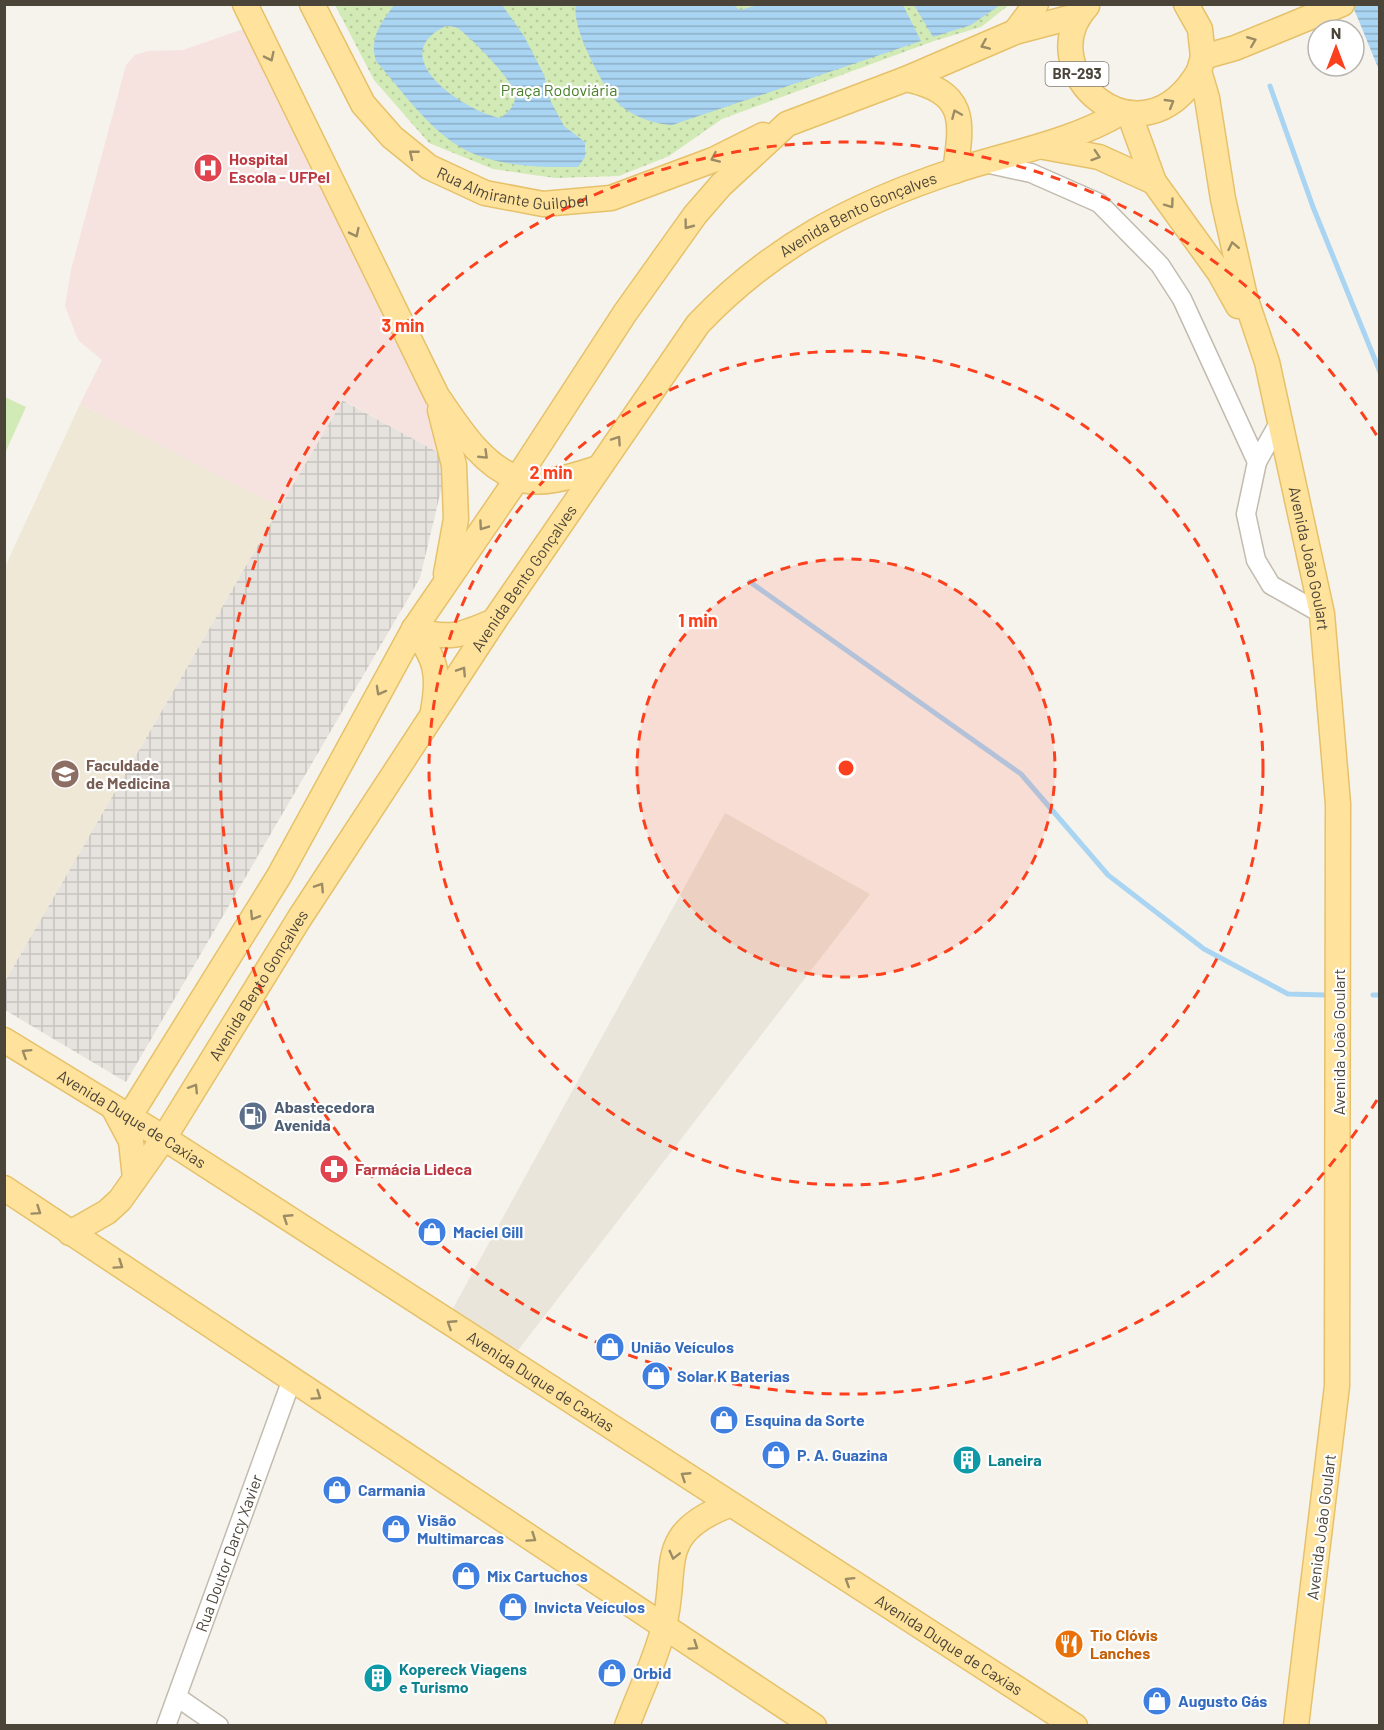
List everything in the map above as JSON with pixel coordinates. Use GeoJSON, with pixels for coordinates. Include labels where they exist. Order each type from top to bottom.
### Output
{"type":"FeatureCollection","features":[{"type":"Feature","properties":{"kind":"main road"},"geometry":{"type":"LineString","coordinates":[[245,4],[437,396],[482,454],[517,479],[533,481],[550,479],[598,468]]}},
{"type":"Feature","properties":{"kind":"main road","name":"Rua Almirante Guilobel"},"geometry":{"type":"LineString","coordinates":[[312,4],[363,104],[392,137],[429,167],[485,193],[543,204],[611,198],[713,160],[787,124]]}},
{"type":"Feature","properties":{"kind":"main road"},"geometry":{"type":"LineString","coordinates":[[1015,32],[1036,4]]}},
{"type":"Feature","properties":{"kind":"main road","name":"Avenida João Goulart"},"geometry":{"type":"LineString","coordinates":[[1186,4],[1200,29],[1201,64],[1212,139],[1238,268],[1267,362],[1322,614],[1338,804],[1337,1386],[1304,1680],[1296,1725]]}},
{"type":"Feature","properties":{"kind":"main road"},"geometry":{"type":"LineString","coordinates":[[1201,64],[1342,4]]}},
{"type":"Feature","properties":{"kind":"main road"},"geometry":{"type":"LineString","coordinates":[[135,1178],[131,1141],[121,1112],[279,876],[414,629],[445,580],[517,479],[625,313],[695,215],[721,184],[787,124],[906,80],[1015,32],[1084,8]]}},
{"type":"Feature","properties":{"kind":"main road","name":"BR-293"},"geometry":{"type":"LineString","coordinates":[[1084,8],[1072,38],[1073,62],[1076,70],[1082,85],[1100,102],[1125,113]]}},
{"type":"Feature","properties":{"kind":"main road","name":"Avenida Bento Gonçalves"},"geometry":{"type":"LineString","coordinates":[[70,1233],[107,1212],[120,1200],[164,1138],[299,919],[494,621],[672,359],[698,324],[728,292],[763,263],[809,234],[857,209],[955,171],[1096,127],[1125,113],[1150,113],[1171,105],[1188,90],[1201,64]]}},
{"type":"Feature","properties":{"kind":"main road"},"geometry":{"type":"LineString","coordinates":[[906,80],[930,84],[948,98],[959,115],[961,133],[955,171]]}},
{"type":"Feature","properties":{"kind":"main road","name":"Avenida João Goulart"},"geometry":{"type":"LineString","coordinates":[[1125,113],[1154,182],[1219,272],[1267,362]]}},
{"type":"Feature","properties":{"kind":"main road"},"geometry":{"type":"LineString","coordinates":[[1039,146],[1099,157],[1154,182]]}},
{"type":"Feature","properties":{"kind":"main road"},"geometry":{"type":"LineString","coordinates":[[437,396],[454,465],[456,519],[445,580]]}},
{"type":"Feature","properties":{"kind":"main road"},"geometry":{"type":"LineString","coordinates":[[414,629],[434,636],[452,637],[494,621]]}},
{"type":"Feature","properties":{"kind":"main road"},"geometry":{"type":"LineString","coordinates":[[414,629],[435,664],[438,687],[432,716]]}},
{"type":"Feature","properties":{"kind":"main road","name":"Avenida Duque de Caxias"},"geometry":{"type":"LineString","coordinates":[[4,1040],[164,1138],[1064,1721]]}},
{"type":"Feature","properties":{"kind":"main road"},"geometry":{"type":"LineString","coordinates":[[4,1188],[814,1725]]}},
{"type":"Feature","properties":{"kind":"main road"},"geometry":{"type":"LineString","coordinates":[[627,1725],[664,1626],[674,1550],[682,1536],[704,1514],[729,1505]]}},
{"type":"Feature","properties":{"kind":"main road"},"geometry":{"type":"LineString","coordinates":[[1288,1725],[1304,1680]]}},
{"type":"Feature","properties":{"kind":"street"},"geometry":{"type":"LineString","coordinates":[[985,163],[1031,173],[1099,203],[1160,265],[1182,299],[1257,462]]}},
{"type":"Feature","properties":{"kind":"street"},"geometry":{"type":"LineString","coordinates":[[1279,423],[1257,462],[1246,514],[1256,560],[1271,585],[1322,614]]}},
{"type":"Feature","properties":{"kind":"street","name":"Rua Doutor Darcy Xavier"},"geometry":{"type":"LineString","coordinates":[[166,1725],[292,1379]]}},
{"type":"Feature","properties":{"kind":"street"},"geometry":{"type":"LineString","coordinates":[[177,1697],[219,1725]]}},
{"type":"Feature","properties":{"kind":"shaded area","name":"Hospital Escola - UFPel"},"geometry":{"type":"Polygon","coordinates":[[[249,27],[429,396],[443,455],[343,400],[280,507],[80,404],[102,360],[78,340],[65,306],[71,270],[126,65],[135,55],[148,51],[183,50],[249,27]]]}},
{"type":"Feature","properties":{"kind":"shaded area"},"geometry":{"type":"Polygon","coordinates":[[[342,400],[443,455],[443,482],[420,578],[126,1082],[5,1010],[5,981],[342,400]]]}},
{"type":"Feature","properties":{"kind":"shaded area","name":"Faculdade de Medicina"},"geometry":{"type":"Polygon","coordinates":[[[80,404],[280,507],[5,981],[5,567],[80,404]]]}},
{"type":"Feature","properties":{"kind":"shaded area"},"geometry":{"type":"Polygon","coordinates":[[[725,813],[870,894],[509,1362],[446,1321],[725,813]]]}},
{"type":"Feature","properties":{"kind":"green space","name":"Praça Rodoviária"},"geometry":{"type":"Polygon","coordinates":[[[335,5],[1009,5],[981,27],[934,41],[722,119],[669,156],[619,176],[555,178],[493,169],[429,143],[374,80],[335,5]]]}},
{"type":"Feature","properties":{"kind":"green space"},"geometry":{"type":"Polygon","coordinates":[[[5,397],[26,407],[5,453],[5,397]]]}},
{"type":"Feature","properties":{"kind":"water"},"geometry":{"type":"Polygon","coordinates":[[[395,4],[502,5],[524,36],[544,75],[551,102],[564,126],[585,142],[585,157],[578,167],[532,166],[497,161],[469,152],[438,131],[376,61],[375,37],[395,4]],[[446,26],[428,38],[422,52],[425,66],[450,94],[467,105],[500,118],[513,106],[515,96],[513,89],[501,71],[473,42],[457,28],[446,26]]]}},
{"type":"Feature","properties":{"kind":"water"},"geometry":{"type":"Polygon","coordinates":[[[732,4],[740,10],[762,4],[903,5],[921,41],[672,125],[650,121],[622,107],[617,102],[596,70],[583,41],[578,27],[576,5],[732,4]]]}},
{"type":"Feature","properties":{"kind":"water"},"geometry":{"type":"Polygon","coordinates":[[[914,5],[1000,5],[971,25],[933,37],[914,5]]]}},
{"type":"Feature","properties":{"kind":"water"},"geometry":{"type":"Polygon","coordinates":[[[1352,5],[1379,5],[1379,70],[1366,38],[1366,18],[1358,18],[1352,5]]]}},
{"type":"Feature","properties":{"kind":"waterway"},"geometry":{"type":"LineString","coordinates":[[1270,86],[1313,207],[1380,372]]}},
{"type":"Feature","properties":{"kind":"waterway"},"geometry":{"type":"LineString","coordinates":[[750,582],[1021,774],[1108,875],[1204,949],[1288,994],[1325,995]]}},
{"type":"Feature","properties":{"kind":"waterway"},"geometry":{"type":"LineString","coordinates":[[1373,995],[1380,995]]}},
{"type":"Feature","properties":{"kind":"place","name":"Hospital Escola - UFPel"},"geometry":{"type":"Point","coordinates":[208,168]}},
{"type":"Feature","properties":{"kind":"place","name":"Faculdade de Medicina"},"geometry":{"type":"Point","coordinates":[65,774]}},
{"type":"Feature","properties":{"kind":"place","name":"Abastecedora Avenida"},"geometry":{"type":"Point","coordinates":[253,1116]}},
{"type":"Feature","properties":{"kind":"place","name":"Farmácia Lideca"},"geometry":{"type":"Point","coordinates":[334,1169]}},
{"type":"Feature","properties":{"kind":"place","name":"Maciel Gill"},"geometry":{"type":"Point","coordinates":[432,1232]}},
{"type":"Feature","properties":{"kind":"place","name":"União Veículos"},"geometry":{"type":"Point","coordinates":[610,1347]}},
{"type":"Feature","properties":{"kind":"place","name":"Solar K Baterias"},"geometry":{"type":"Point","coordinates":[656,1376]}},
{"type":"Feature","properties":{"kind":"place","name":"Esquina da Sorte"},"geometry":{"type":"Point","coordinates":[724,1420]}},
{"type":"Feature","properties":{"kind":"place","name":"P. A. Guazina"},"geometry":{"type":"Point","coordinates":[776,1455]}},
{"type":"Feature","properties":{"kind":"place","name":"Laneira"},"geometry":{"type":"Point","coordinates":[967,1460]}},
{"type":"Feature","properties":{"kind":"place","name":"Carmania"},"geometry":{"type":"Point","coordinates":[337,1490]}},
{"type":"Feature","properties":{"kind":"place","name":"Visão Multimarcas"},"geometry":{"type":"Point","coordinates":[396,1529]}},
{"type":"Feature","properties":{"kind":"place","name":"Mix Cartuchos"},"geometry":{"type":"Point","coordinates":[466,1576]}},
{"type":"Feature","properties":{"kind":"place","name":"Invicta Veículos"},"geometry":{"type":"Point","coordinates":[513,1607]}},
{"type":"Feature","properties":{"kind":"place","name":"Tio Clóvis Lanches"},"geometry":{"type":"Point","coordinates":[1069,1644]}},
{"type":"Feature","properties":{"kind":"place","name":"Orbid"},"geometry":{"type":"Point","coordinates":[612,1673]}},
{"type":"Feature","properties":{"kind":"place","name":"Kopereck Viagens e Turismo"},"geometry":{"type":"Point","coordinates":[378,1678]}},
{"type":"Feature","properties":{"kind":"place","name":"Augusto Gás"},"geometry":{"type":"Point","coordinates":[1157,1701]}}]}
